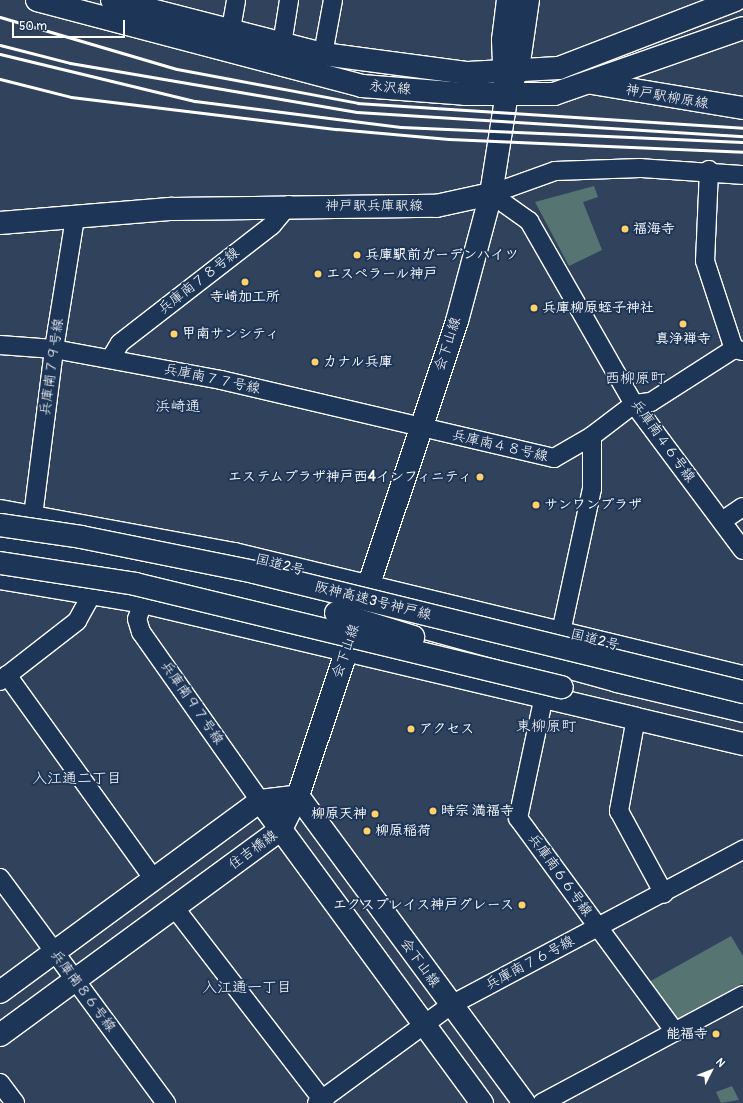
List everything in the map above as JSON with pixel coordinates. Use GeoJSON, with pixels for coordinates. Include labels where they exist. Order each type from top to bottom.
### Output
{"type":"FeatureCollection","features":[{"type":"Feature","properties":{"kind":"main road","name":"永沢線"},"geometry":{"type":"LineString","coordinates":[[37,0],[279,66],[362,86],[465,94],[554,94],[592,83],[743,28]]}},
{"type":"Feature","properties":{"kind":"main road","name":"永沢線"},"geometry":{"type":"LineString","coordinates":[[112,0],[231,29],[281,45],[323,54],[468,73],[510,69],[559,68],[735,0]]}},
{"type":"Feature","properties":{"kind":"main road"},"geometry":{"type":"LineString","coordinates":[[508,0],[510,69]]}},
{"type":"Feature","properties":{"kind":"main road"},"geometry":{"type":"LineString","coordinates":[[510,69],[528,0]]}},
{"type":"Feature","properties":{"kind":"main road","name":"会下山線"},"geometry":{"type":"LineString","coordinates":[[510,69],[491,194],[456,320],[298,796],[524,1103]]}},
{"type":"Feature","properties":{"kind":"main road","name":"神戸駅柳原線"},"geometry":{"type":"LineString","coordinates":[[592,83],[743,108]]}},
{"type":"Feature","properties":{"kind":"main road","name":"神戸駅兵庫駅線"},"geometry":{"type":"LineString","coordinates":[[0,223],[172,209],[289,205],[436,206],[491,194]]}},
{"type":"Feature","properties":{"kind":"main road","name":"国道2号"},"geometry":{"type":"LineString","coordinates":[[0,511],[234,554],[743,677]]}},
{"type":"Feature","properties":{"kind":"main road","name":"阪神高速3号神戸線"},"geometry":{"type":"LineString","coordinates":[[0,525],[103,541],[254,572],[743,692]]}},
{"type":"Feature","properties":{"kind":"main road"},"geometry":{"type":"LineString","coordinates":[[3,551],[142,568],[336,613],[553,691],[636,718],[743,744]]}},
{"type":"Feature","properties":{"kind":"main road"},"geometry":{"type":"LineString","coordinates":[[0,578],[93,592],[143,602],[346,649],[743,729]]}},
{"type":"Feature","properties":{"kind":"main road"},"geometry":{"type":"LineString","coordinates":[[360,610],[617,681],[743,711]]}},
{"type":"Feature","properties":{"kind":"main road"},"geometry":{"type":"LineString","coordinates":[[0,992],[260,800],[298,796]]}},
{"type":"Feature","properties":{"kind":"main road","name":"住吉橋線"},"geometry":{"type":"LineString","coordinates":[[0,1035],[281,829],[298,796]]}},
{"type":"Feature","properties":{"kind":"main road"},"geometry":{"type":"LineString","coordinates":[[260,800],[482,1103]]}},
{"type":"Feature","properties":{"kind":"street"},"geometry":{"type":"LineString","coordinates":[[231,29],[236,0]]}},
{"type":"Feature","properties":{"kind":"street"},"geometry":{"type":"LineString","coordinates":[[279,66],[289,0]]}},
{"type":"Feature","properties":{"kind":"street"},"geometry":{"type":"LineString","coordinates":[[323,54],[333,0]]}},
{"type":"Feature","properties":{"kind":"street","name":"神戸駅兵庫駅線"},"geometry":{"type":"LineString","coordinates":[[491,194],[555,170],[709,170],[743,175]]}},
{"type":"Feature","properties":{"kind":"street"},"geometry":{"type":"LineString","coordinates":[[634,404],[651,402],[738,350],[705,261],[709,170]]}},
{"type":"Feature","properties":{"kind":"street","name":"兵庫南４６号線"},"geometry":{"type":"LineString","coordinates":[[491,194],[529,221],[634,404],[743,550]]}},
{"type":"Feature","properties":{"kind":"street","name":"兵庫南７８号線"},"geometry":{"type":"LineString","coordinates":[[111,358],[120,343],[272,225],[289,205]]}},
{"type":"Feature","properties":{"kind":"street","name":"兵庫南７９号線"},"geometry":{"type":"LineString","coordinates":[[33,516],[54,349],[75,218]]}},
{"type":"Feature","properties":{"kind":"street","name":"兵庫南７７号線"},"geometry":{"type":"LineString","coordinates":[[0,345],[54,349],[111,358],[421,428]]}},
{"type":"Feature","properties":{"kind":"street","name":"兵庫南４８号線"},"geometry":{"type":"LineString","coordinates":[[421,428],[554,458],[592,436],[634,404]]}},
{"type":"Feature","properties":{"kind":"street"},"geometry":{"type":"LineString","coordinates":[[561,632],[592,489],[592,436]]}},
{"type":"Feature","properties":{"kind":"street"},"geometry":{"type":"LineString","coordinates":[[722,521],[743,507]]}},
{"type":"Feature","properties":{"kind":"street"},"geometry":{"type":"LineString","coordinates":[[93,592],[78,621],[4,678],[153,878]]}},
{"type":"Feature","properties":{"kind":"street","name":"兵庫南９７号線"},"geometry":{"type":"LineString","coordinates":[[143,602],[137,619],[141,632],[260,800]]}},
{"type":"Feature","properties":{"kind":"street","name":"兵庫南６６号線"},"geometry":{"type":"LineString","coordinates":[[553,691],[518,818],[675,1032]]}},
{"type":"Feature","properties":{"kind":"street"},"geometry":{"type":"LineString","coordinates":[[636,718],[619,811],[664,894]]}},
{"type":"Feature","properties":{"kind":"street","name":"兵庫南７６号線"},"geometry":{"type":"LineString","coordinates":[[321,1102],[451,1005],[664,894],[743,850]]}},
{"type":"Feature","properties":{"kind":"street","name":"兵庫南８６号線"},"geometry":{"type":"LineString","coordinates":[[0,878],[166,1103]]}},
{"type":"Feature","properties":{"kind":"street"},"geometry":{"type":"LineString","coordinates":[[174,907],[321,1102]]}},
{"type":"Feature","properties":{"kind":"street"},"geometry":{"type":"LineString","coordinates":[[542,1103],[743,995]]}},
{"type":"Feature","properties":{"kind":"street"},"geometry":{"type":"LineString","coordinates":[[0,1083],[15,1103]]}},
{"type":"Feature","properties":{"kind":"green space"},"geometry":{"type":"Polygon","coordinates":[[[594,186],[598,197],[583,202],[602,250],[569,266],[535,202],[594,186]]]}},
{"type":"Feature","properties":{"kind":"green space"},"geometry":{"type":"Polygon","coordinates":[[[731,936],[743,956],[743,983],[678,1020],[670,1018],[649,982],[731,936]]]}},
{"type":"Feature","properties":{"kind":"green space"},"geometry":{"type":"Polygon","coordinates":[[[732,1086],[739,1100],[721,1103],[716,1092],[732,1086]]]}},
{"type":"Feature","properties":{"kind":"railway"},"geometry":{"type":"LineString","coordinates":[[0,17],[177,69],[358,103],[743,128]]}},
{"type":"Feature","properties":{"kind":"railway"},"geometry":{"type":"LineString","coordinates":[[0,45],[70,63],[357,112],[743,136]]}},
{"type":"Feature","properties":{"kind":"railway"},"geometry":{"type":"LineString","coordinates":[[0,54],[195,101],[401,127],[743,142]]}},
{"type":"Feature","properties":{"kind":"railway"},"geometry":{"type":"LineString","coordinates":[[0,79],[71,97],[337,129],[449,139],[743,152]]}},
{"type":"Feature","properties":{"kind":"place","name":"福海寺"},"geometry":{"type":"Point","coordinates":[625,229]}},
{"type":"Feature","properties":{"kind":"place","name":"兵庫駅前ガーデンハイツ"},"geometry":{"type":"Point","coordinates":[357,255]}},
{"type":"Feature","properties":{"kind":"place","name":"エスペラール神戸"},"geometry":{"type":"Point","coordinates":[318,274]}},
{"type":"Feature","properties":{"kind":"place","name":"寺崎加工所"},"geometry":{"type":"Point","coordinates":[245,282]}},
{"type":"Feature","properties":{"kind":"place","name":"兵庫柳原蛭子神社"},"geometry":{"type":"Point","coordinates":[534,308]}},
{"type":"Feature","properties":{"kind":"place","name":"真浄禅寺"},"geometry":{"type":"Point","coordinates":[683,324]}},
{"type":"Feature","properties":{"kind":"place","name":"甲南サンシティ"},"geometry":{"type":"Point","coordinates":[174,334]}},
{"type":"Feature","properties":{"kind":"place","name":"カナル兵庫"},"geometry":{"type":"Point","coordinates":[315,362]}},
{"type":"Feature","properties":{"kind":"place","name":"エステムプラザ神戸西4インフィニティ"},"geometry":{"type":"Point","coordinates":[480,477]}},
{"type":"Feature","properties":{"kind":"place","name":"サンワンプラザ"},"geometry":{"type":"Point","coordinates":[536,505]}},
{"type":"Feature","properties":{"kind":"place","name":"アクセス"},"geometry":{"type":"Point","coordinates":[411,729]}},
{"type":"Feature","properties":{"kind":"place","name":"時宗 満福寺"},"geometry":{"type":"Point","coordinates":[433,811]}},
{"type":"Feature","properties":{"kind":"place","name":"柳原天神"},"geometry":{"type":"Point","coordinates":[375,814]}},
{"type":"Feature","properties":{"kind":"place","name":"柳原稲荷"},"geometry":{"type":"Point","coordinates":[367,831]}},
{"type":"Feature","properties":{"kind":"place","name":"エクスプレイス神戸グレース"},"geometry":{"type":"Point","coordinates":[522,905]}},
{"type":"Feature","properties":{"kind":"place","name":"能福寺"},"geometry":{"type":"Point","coordinates":[716,1034]}},
{"type":"Feature","properties":{"kind":"district","name":"西柳原町"},"geometry":{"type":"Point","coordinates":[635,379]}},
{"type":"Feature","properties":{"kind":"district","name":"浜崎通"},"geometry":{"type":"Point","coordinates":[178,407]}},
{"type":"Feature","properties":{"kind":"district","name":"東柳原町"},"geometry":{"type":"Point","coordinates":[546,727]}},
{"type":"Feature","properties":{"kind":"district","name":"入江通二丁目"},"geometry":{"type":"Point","coordinates":[77,779]}},
{"type":"Feature","properties":{"kind":"district","name":"入江通一丁目"},"geometry":{"type":"Point","coordinates":[247,988]}}]}
